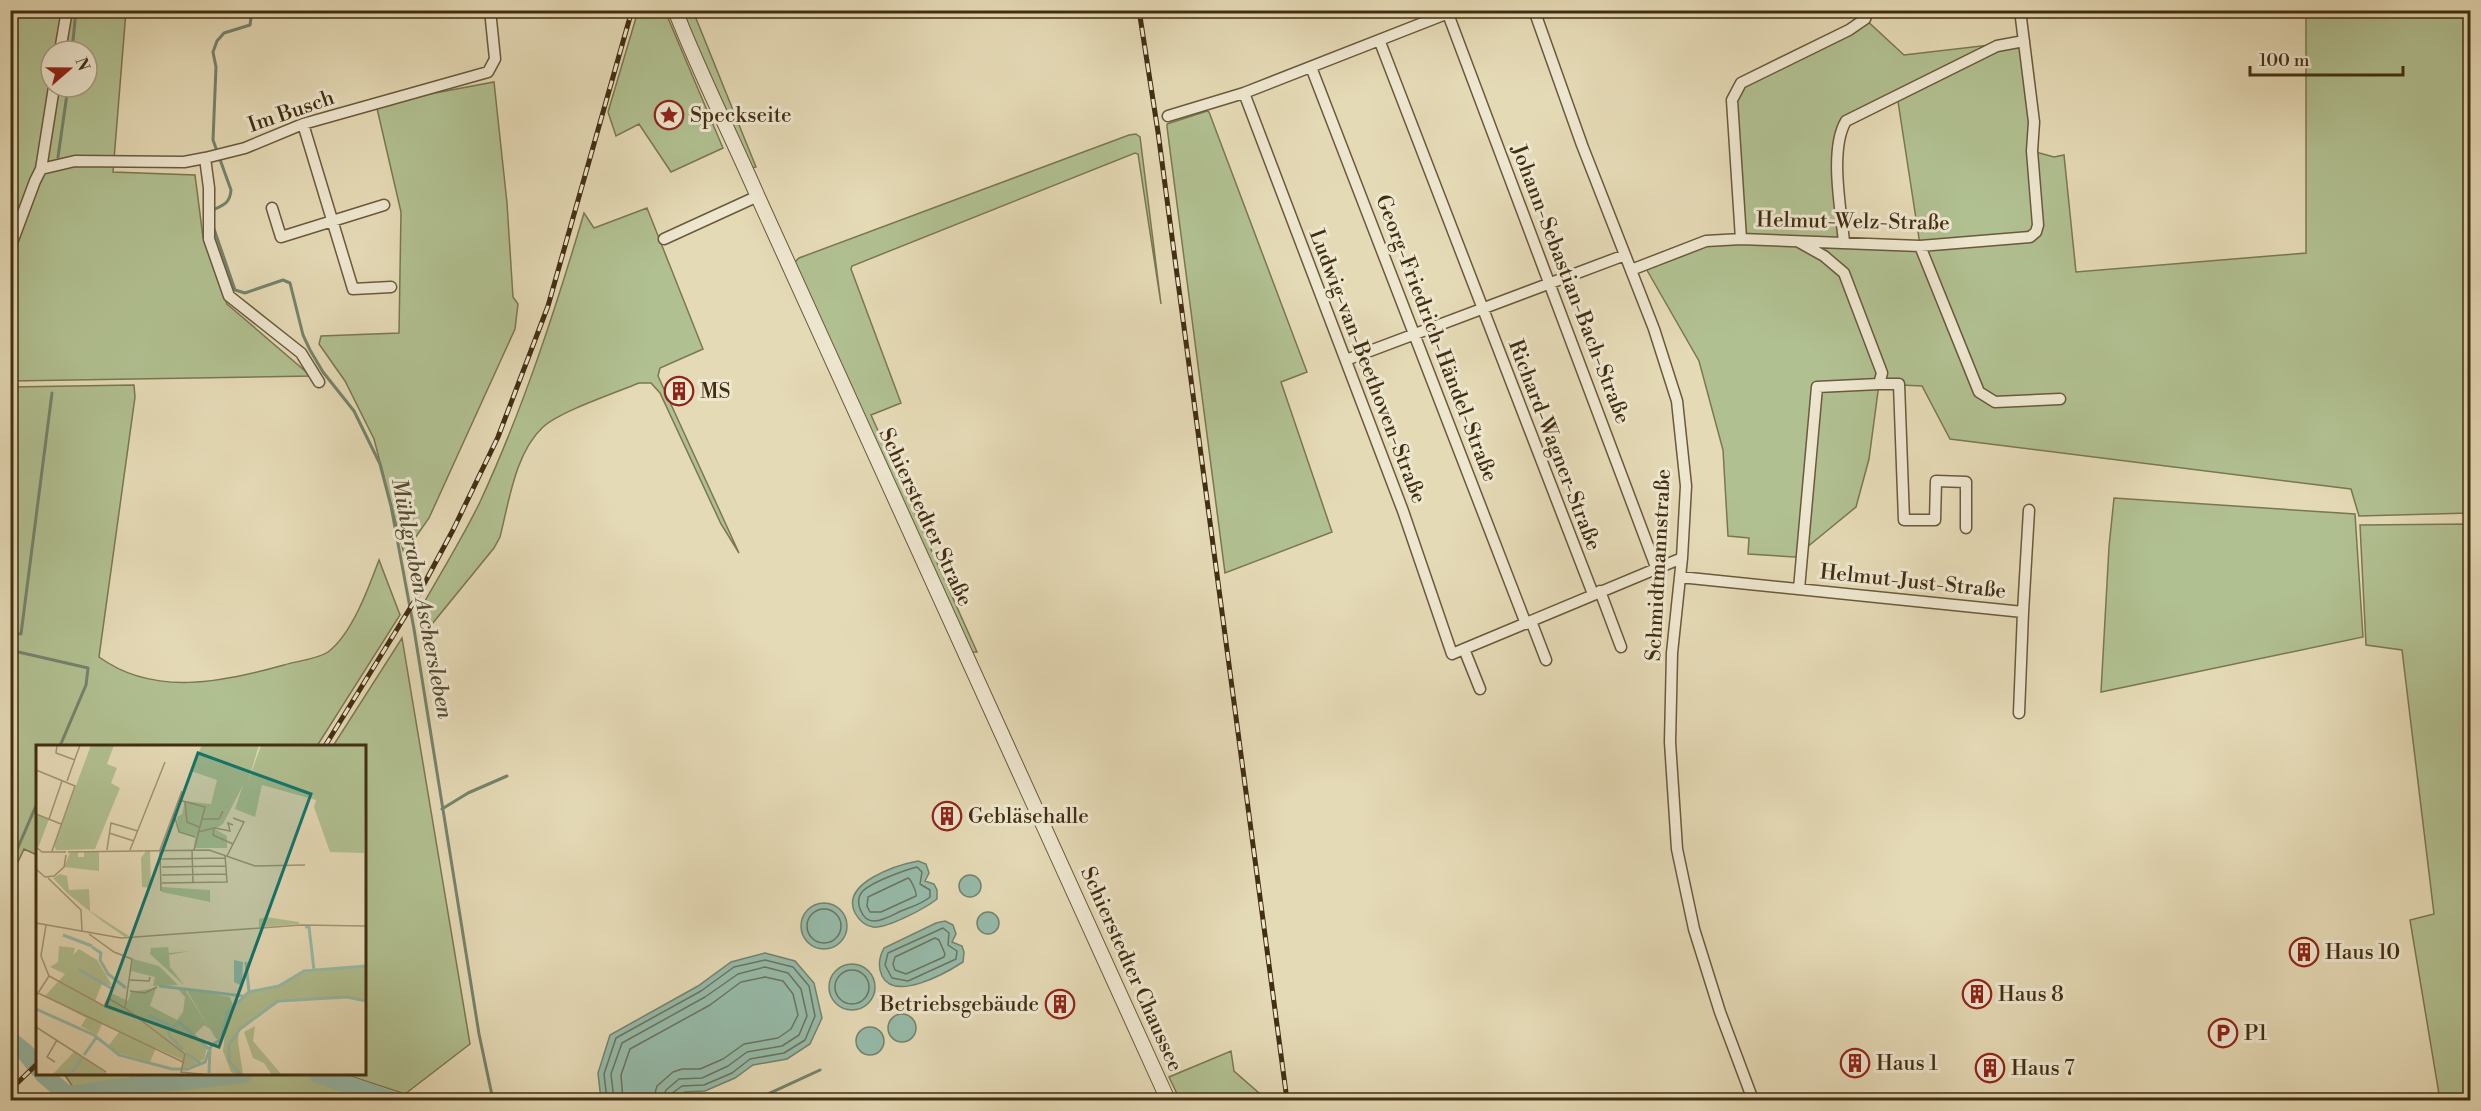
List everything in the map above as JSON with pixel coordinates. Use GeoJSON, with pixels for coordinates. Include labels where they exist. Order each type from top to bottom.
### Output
{"type":"FeatureCollection","features":[{"type":"Feature","properties":{"kind":"street"},"geometry":{"type":"LineString","coordinates":[[62,39],[67,10]]}},
{"type":"Feature","properties":{"kind":"street","name":"Im Busch"},"geometry":{"type":"LineString","coordinates":[[41,169],[75,161],[184,162],[213,156],[244,148],[303,124],[488,72],[495,59],[490,10]]}},
{"type":"Feature","properties":{"kind":"street","name":"Schierstedter Straße"},"geometry":{"type":"LineString","coordinates":[[675,10],[703,80],[1058,856]]}},
{"type":"Feature","properties":{"kind":"street","name":"Schmidtmannstraße"},"geometry":{"type":"LineString","coordinates":[[1534,10],[1582,145],[1654,329],[1677,401],[1686,486],[1682,558],[1672,653],[1670,742],[1677,849],[1694,929],[1720,1012],[1753,1101]]}},
{"type":"Feature","properties":{"kind":"street"},"geometry":{"type":"LineString","coordinates":[[1742,239],[1732,100],[1741,83],[1850,30],[1865,19],[1868,10]]}},
{"type":"Feature","properties":{"kind":"street","name":"Helmut-Welz-Straße"},"geometry":{"type":"LineString","coordinates":[[1631,270],[1706,241],[1795,240],[1920,246],[2030,237],[2036,232],[2038,225],[2034,173],[2034,122],[2020,10]]}},
{"type":"Feature","properties":{"kind":"street"},"geometry":{"type":"LineString","coordinates":[[1168,116],[1244,93],[1380,42],[1452,12]]}},
{"type":"Feature","properties":{"kind":"street","name":"Johann-Sebastian-Bach-Straße"},"geometry":{"type":"LineString","coordinates":[[1452,12],[1656,567]]}},
{"type":"Feature","properties":{"kind":"street"},"geometry":{"type":"LineString","coordinates":[[1844,242],[1838,149],[1840,130],[1846,121],[1997,46],[2024,41]]}},
{"type":"Feature","properties":{"kind":"street","name":"Richard-Wagner-Straße"},"geometry":{"type":"LineString","coordinates":[[1380,42],[1482,310],[1596,592],[1621,647]]}},
{"type":"Feature","properties":{"kind":"street","name":"Georg-Friedrich-Händel-Straße"},"geometry":{"type":"LineString","coordinates":[[1311,67],[1528,623],[1546,660]]}},
{"type":"Feature","properties":{"kind":"street","name":"Ludwig-van-Beethoven-Straße"},"geometry":{"type":"LineString","coordinates":[[1244,93],[1403,511],[1452,654],[1464,649]]}},
{"type":"Feature","properties":{"kind":"street"},"geometry":{"type":"LineString","coordinates":[[10,248],[41,169],[52,99]]}},
{"type":"Feature","properties":{"kind":"street"},"geometry":{"type":"LineString","coordinates":[[303,124],[353,289],[391,287]]}},
{"type":"Feature","properties":{"kind":"street"},"geometry":{"type":"LineString","coordinates":[[213,156],[209,188],[209,239],[230,297],[301,353],[319,382]]}},
{"type":"Feature","properties":{"kind":"street"},"geometry":{"type":"LineString","coordinates":[[664,239],[758,196]]}},
{"type":"Feature","properties":{"kind":"street"},"geometry":{"type":"LineString","coordinates":[[272,208],[281,237],[384,205]]}},
{"type":"Feature","properties":{"kind":"street"},"geometry":{"type":"LineString","coordinates":[[1795,240],[1824,256],[1844,273],[1882,373],[1879,384],[1899,384],[1904,520],[1935,520],[1936,481],[1966,482],[1966,528]]}},
{"type":"Feature","properties":{"kind":"street"},"geometry":{"type":"LineString","coordinates":[[1920,246],[1979,392],[1995,402],[2060,399]]}},
{"type":"Feature","properties":{"kind":"street"},"geometry":{"type":"LineString","coordinates":[[1346,360],[1625,255]]}},
{"type":"Feature","properties":{"kind":"street","name":"Helmut-Just-Straße"},"geometry":{"type":"LineString","coordinates":[[1799,589],[1817,387],[1879,384]]}},
{"type":"Feature","properties":{"kind":"street","name":"Helmut-Just-Straße"},"geometry":{"type":"LineString","coordinates":[[2019,713],[2029,510]]}},
{"type":"Feature","properties":{"kind":"street"},"geometry":{"type":"LineString","coordinates":[[1480,689],[1464,649],[1682,558]]}},
{"type":"Feature","properties":{"kind":"street","name":"Helmut-Just-Straße"},"geometry":{"type":"LineString","coordinates":[[1680,577],[2023,612]]}},
{"type":"Feature","properties":{"kind":"street","name":"Schierstedter Chaussee"},"geometry":{"type":"LineString","coordinates":[[1058,856],[1168,1101]]}},
{"type":"Feature","properties":{"kind":"shaded area"},"geometry":{"type":"Polygon","coordinates":[[[10,11],[126,11],[113,172],[195,175],[203,237],[227,304],[311,376],[11,381],[10,11]]]}},
{"type":"Feature","properties":{"kind":"shaded area"},"geometry":{"type":"Polygon","coordinates":[[[638,11],[665,11],[723,148],[671,172],[639,124],[616,136],[608,112],[638,11]]]}},
{"type":"Feature","properties":{"kind":"shaded area"},"geometry":{"type":"Polygon","coordinates":[[[680,11],[693,11],[756,167],[751,168],[680,11]]]}},
{"type":"Feature","properties":{"kind":"shaded area"},"geometry":{"type":"Polygon","coordinates":[[[2306,11],[2470,11],[2470,513],[2359,516],[2351,489],[1950,439],[1922,386],[1879,384],[1869,459],[1856,507],[1795,557],[1748,554],[1749,538],[1728,536],[1723,450],[1699,361],[1644,265],[1706,241],[1741,239],[1732,100],[1741,83],[1865,19],[1904,55],[2024,41],[2032,151],[2054,157],[2064,155],[2076,272],[2306,253],[2306,11]],[[1897,95],[1846,121],[1838,173],[1844,242],[1920,245],[1897,95]]]}},
{"type":"Feature","properties":{"kind":"shaded area"},"geometry":{"type":"Polygon","coordinates":[[[494,82],[507,203],[513,297],[518,304],[515,329],[429,518],[404,554],[374,439],[345,381],[319,344],[321,336],[399,333],[401,212],[376,104],[494,82]]]}},
{"type":"Feature","properties":{"kind":"shaded area"},"geometry":{"type":"Polygon","coordinates":[[[1207,111],[1307,372],[1281,382],[1332,532],[1225,573],[1167,127],[1167,124],[1207,111]]]}},
{"type":"Feature","properties":{"kind":"shaded area"},"geometry":{"type":"Polygon","coordinates":[[[1136,134],[1140,137],[1161,304],[1138,154],[1135,153],[852,266],[851,269],[901,403],[871,415],[977,652],[969,652],[794,263],[799,258],[1136,134]]]}},
{"type":"Feature","properties":{"kind":"shaded area"},"geometry":{"type":"Polygon","coordinates":[[[647,208],[703,349],[660,368],[658,376],[739,553],[721,524],[660,393],[651,383],[639,383],[551,421],[533,438],[519,464],[500,537],[494,548],[432,624],[424,621],[420,610],[480,502],[524,396],[550,323],[584,213],[594,228],[647,208]]]}},
{"type":"Feature","properties":{"kind":"shaded area"},"geometry":{"type":"Polygon","coordinates":[[[134,385],[135,397],[99,657],[120,670],[143,678],[166,682],[189,682],[237,677],[319,656],[328,652],[345,634],[365,596],[379,560],[400,615],[318,745],[36,745],[36,855],[24,849],[11,877],[11,387],[134,385]]]}},
{"type":"Feature","properties":{"kind":"shaded area"},"geometry":{"type":"Polygon","coordinates":[[[2114,498],[2355,514],[2363,637],[2101,692],[2114,498]]]}},
{"type":"Feature","properties":{"kind":"shaded area"},"geometry":{"type":"Polygon","coordinates":[[[2470,524],[2470,1100],[2440,1100],[2410,920],[2434,914],[2402,650],[2366,645],[2360,525],[2470,524]]]}},
{"type":"Feature","properties":{"kind":"shaded area"},"geometry":{"type":"Polygon","coordinates":[[[402,638],[470,1044],[405,1094],[347,1075],[366,1075],[366,745],[334,745],[402,638]]]}},
{"type":"Feature","properties":{"kind":"shaded area"},"geometry":{"type":"Polygon","coordinates":[[[1231,1051],[1234,1071],[1267,1100],[1180,1100],[1169,1077],[1231,1051]]]}},
{"type":"Feature","properties":{"kind":"shaded area"},"geometry":{"type":"Polygon","coordinates":[[[65,1075],[155,1075],[73,1087],[65,1075]]]}},
{"type":"Feature","properties":{"kind":"shaded area"},"geometry":{"type":"Polygon","coordinates":[[[212,1075],[324,1075],[339,1077],[407,1100],[110,1100],[149,1087],[212,1075]]]}},
{"type":"Feature","properties":{"kind":"water"},"geometry":{"type":"Polygon","coordinates":[[[918,861],[926,864],[929,873],[925,881],[934,884],[937,899],[887,925],[873,927],[862,922],[855,913],[853,902],[863,884],[885,871],[918,861]]]}},
{"type":"Feature","properties":{"kind":"water"},"geometry":{"type":"Polygon","coordinates":[[[970,875],[978,878],[981,886],[978,894],[970,897],[962,894],[959,886],[962,878],[970,875]]]}},
{"type":"Feature","properties":{"kind":"water"},"geometry":{"type":"Polygon","coordinates":[[[824,903],[840,910],[847,926],[840,942],[824,949],[808,942],[801,926],[808,910],[824,903]]]}},
{"type":"Feature","properties":{"kind":"water"},"geometry":{"type":"Polygon","coordinates":[[[988,912],[996,915],[999,923],[996,931],[988,934],[980,931],[977,923],[980,915],[988,912]]]}},
{"type":"Feature","properties":{"kind":"water"},"geometry":{"type":"Polygon","coordinates":[[[945,921],[953,925],[956,934],[952,942],[962,946],[963,962],[933,978],[909,986],[889,983],[882,976],[880,958],[884,948],[936,923],[945,921]]]}},
{"type":"Feature","properties":{"kind":"water"},"geometry":{"type":"Polygon","coordinates":[[[765,953],[795,961],[814,983],[822,1018],[810,1044],[787,1059],[753,1065],[735,1078],[705,1091],[685,1092],[673,1100],[601,1100],[598,1073],[610,1035],[698,986],[731,962],[765,953]]]}},
{"type":"Feature","properties":{"kind":"water"},"geometry":{"type":"Polygon","coordinates":[[[852,964],[868,971],[875,987],[868,1003],[852,1010],[836,1003],[829,987],[836,971],[852,964]]]}},
{"type":"Feature","properties":{"kind":"water"},"geometry":{"type":"Polygon","coordinates":[[[902,1014],[912,1018],[916,1028],[912,1038],[902,1042],[892,1038],[888,1028],[892,1018],[902,1014]]]}},
{"type":"Feature","properties":{"kind":"water"},"geometry":{"type":"Polygon","coordinates":[[[870,1027],[880,1031],[884,1041],[880,1051],[870,1055],[860,1051],[856,1041],[860,1031],[870,1027]]]}},
{"type":"Feature","properties":{"kind":"waterway"},"geometry":{"type":"LineString","coordinates":[[73,39],[76,10]]}},
{"type":"Feature","properties":{"kind":"waterway","name":"Mühlgraben Aschersleben"},"geometry":{"type":"LineString","coordinates":[[213,210],[226,203],[231,190],[213,140],[216,67],[213,52],[217,41],[224,33],[250,25],[252,10]]}},
{"type":"Feature","properties":{"kind":"waterway"},"geometry":{"type":"LineString","coordinates":[[58,157],[66,99]]}},
{"type":"Feature","properties":{"kind":"waterway","name":"Mühlgraben Aschersleben"},"geometry":{"type":"LineString","coordinates":[[214,229],[235,290],[245,293],[283,280],[290,283],[303,335],[310,350],[323,372],[354,411],[380,464],[391,506],[414,629],[479,1034],[493,1100]]}},
{"type":"Feature","properties":{"kind":"waterway"},"geometry":{"type":"LineString","coordinates":[[10,632],[21,634],[52,393]]}},
{"type":"Feature","properties":{"kind":"waterway"},"geometry":{"type":"LineString","coordinates":[[14,651],[88,668],[86,685],[60,745]]}},
{"type":"Feature","properties":{"kind":"waterway"},"geometry":{"type":"LineString","coordinates":[[442,809],[468,793],[507,776]]}},
{"type":"Feature","properties":{"kind":"waterway"},"geometry":{"type":"LineString","coordinates":[[10,866],[36,806]]}},
{"type":"Feature","properties":{"kind":"waterway"},"geometry":{"type":"LineString","coordinates":[[10,1040],[25,1052],[36,1066]]}},
{"type":"Feature","properties":{"kind":"waterway"},"geometry":{"type":"LineString","coordinates":[[755,1100],[820,1070]]}},
{"type":"Feature","properties":{"kind":"waterway"},"geometry":{"type":"LineString","coordinates":[[44,1075],[65,1093],[76,1095],[100,1090],[235,1075]]}},
{"type":"Feature","properties":{"kind":"waterway"},"geometry":{"type":"LineString","coordinates":[[320,1075],[391,1100]]}},
{"type":"Feature","properties":{"kind":"railway"},"geometry":{"type":"LineString","coordinates":[[326,745],[417,597],[453,530],[498,437],[548,306],[632,10]]}},
{"type":"Feature","properties":{"kind":"railway"},"geometry":{"type":"LineString","coordinates":[[1139,10],[1158,132],[1287,1100]]}},
{"type":"Feature","properties":{"kind":"railway"},"geometry":{"type":"LineString","coordinates":[[10,1090],[36,1065]]}},
{"type":"Feature","properties":{"kind":"place","name":"Speckseite"},"geometry":{"type":"Point","coordinates":[669,115]}},
{"type":"Feature","properties":{"kind":"place","name":"MS"},"geometry":{"type":"Point","coordinates":[679,391]}},
{"type":"Feature","properties":{"kind":"place","name":"Gebläsehalle"},"geometry":{"type":"Point","coordinates":[947,816]}},
{"type":"Feature","properties":{"kind":"place","name":"Haus 10"},"geometry":{"type":"Point","coordinates":[2304,952]}},
{"type":"Feature","properties":{"kind":"place","name":"Haus 8"},"geometry":{"type":"Point","coordinates":[1977,994]}},
{"type":"Feature","properties":{"kind":"place","name":"Betriebsgebäude"},"geometry":{"type":"Point","coordinates":[1060,1004]}},
{"type":"Feature","properties":{"kind":"place","name":"P1"},"geometry":{"type":"Point","coordinates":[2223,1033]}},
{"type":"Feature","properties":{"kind":"place","name":"Haus 1"},"geometry":{"type":"Point","coordinates":[1855,1063]}},
{"type":"Feature","properties":{"kind":"place","name":"Haus 7"},"geometry":{"type":"Point","coordinates":[1990,1068]}}]}
